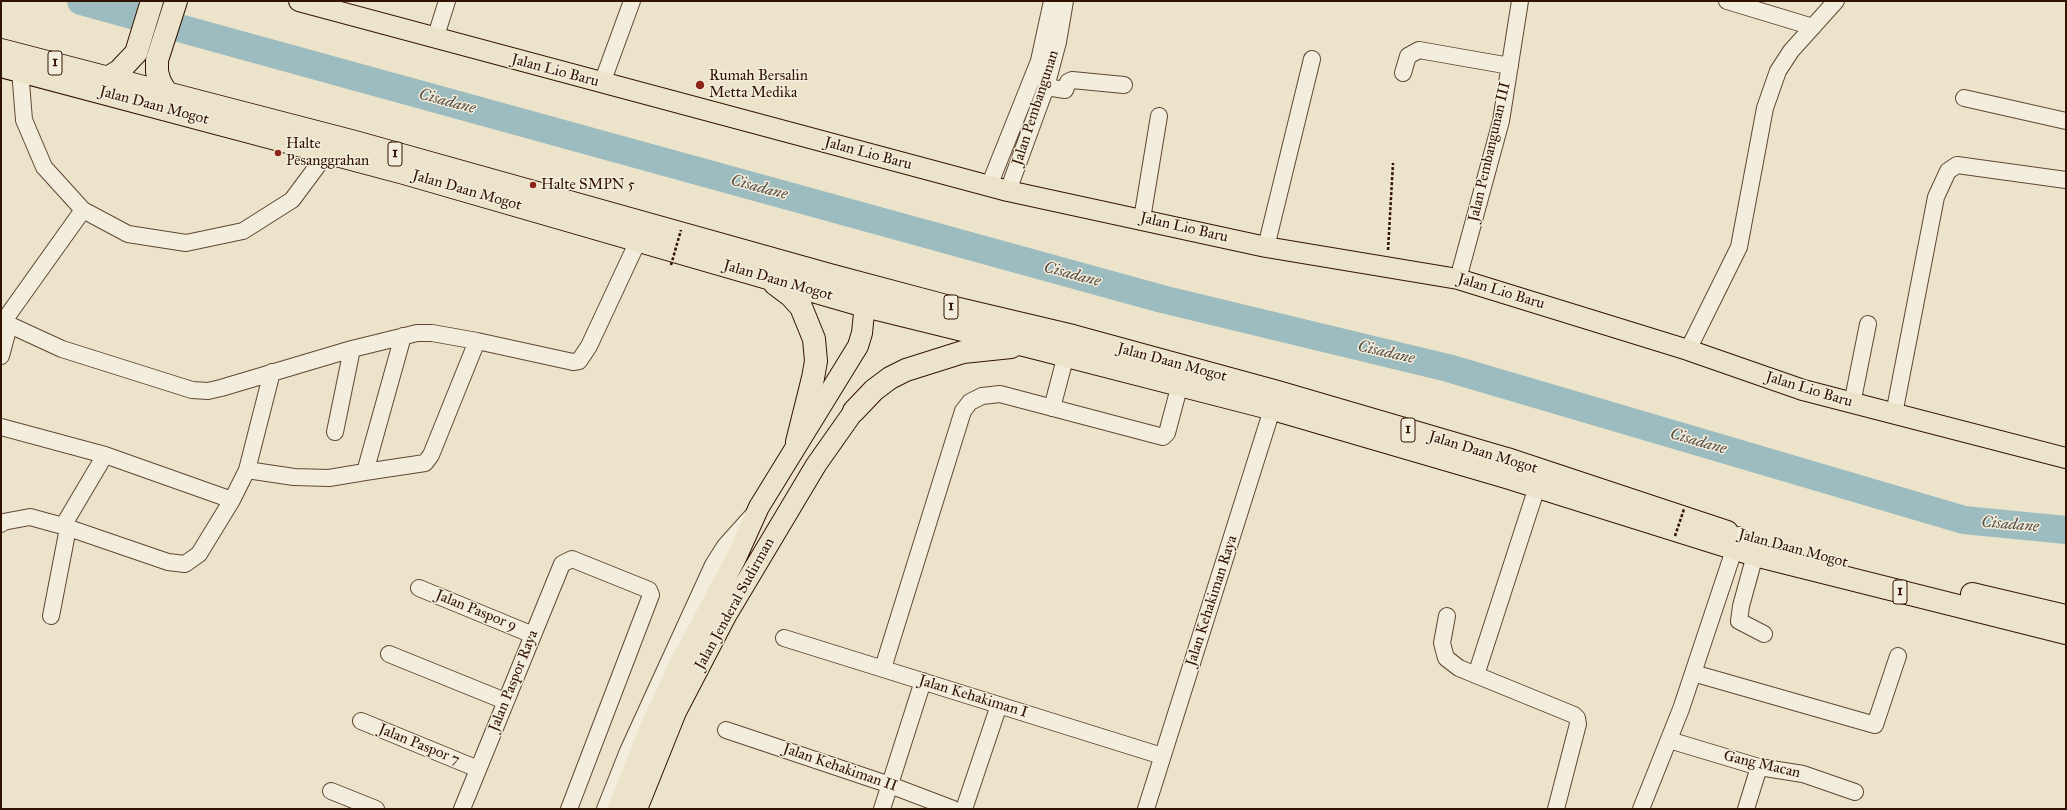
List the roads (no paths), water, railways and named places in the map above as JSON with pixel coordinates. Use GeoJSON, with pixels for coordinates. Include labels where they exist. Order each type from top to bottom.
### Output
{"type":"FeatureCollection","features":[{"type":"Feature","properties":{"kind":"highway"},"geometry":{"type":"LineString","coordinates":[[108,77],[119,71],[136,53],[152,1]]}},
{"type":"Feature","properties":{"kind":"highway"},"geometry":{"type":"LineString","coordinates":[[166,92],[160,82],[157,72],[157,60],[176,1]]}},
{"type":"Feature","properties":{"kind":"highway","name":"Jalan Daan Mogot"},"geometry":{"type":"LineString","coordinates":[[1,50],[166,92],[632,230],[765,277],[861,305],[1180,384],[1275,400],[1507,459],[1737,542],[1755,555],[2066,633]]}},
{"type":"Feature","properties":{"kind":"highway","name":"Jalan Daan Mogot"},"geometry":{"type":"LineString","coordinates":[[10,68],[327,153],[607,232],[632,230],[830,275],[946,306],[1073,336],[1275,400],[1537,487],[1737,542],[1806,554],[2066,616]]}},
{"type":"Feature","properties":{"kind":"highway"},"geometry":{"type":"LineString","coordinates":[[765,277],[792,296],[801,308],[814,339],[816,360],[798,442]]}},
{"type":"Feature","properties":{"kind":"highway"},"geometry":{"type":"LineString","coordinates":[[854,412],[874,390],[890,378],[906,370],[933,360],[963,352],[1028,346]]}},
{"type":"Feature","properties":{"kind":"main road","name":"Jalan Lio Baru"},"geometry":{"type":"LineString","coordinates":[[299,1],[435,39],[1008,191],[1266,247],[1458,279],[1688,350],[1803,390],[1852,404],[2066,458]]}},
{"type":"Feature","properties":{"kind":"main road","name":"Jalan Daan Mogot"},"geometry":{"type":"LineString","coordinates":[[830,275],[846,286],[861,305]]}},
{"type":"Feature","properties":{"kind":"main road","name":"Jalan Jenderal Sudirman"},"geometry":{"type":"LineString","coordinates":[[618,809],[650,726],[736,558],[759,507],[858,346],[864,322],[861,305]]}},
{"type":"Feature","properties":{"kind":"main road","name":"Jalan Jenderal Sudirman"},"geometry":{"type":"LineString","coordinates":[[637,809],[676,712],[727,614],[816,465],[854,412]]}},
{"type":"Feature","properties":{"kind":"street"},"geometry":{"type":"LineString","coordinates":[[435,39],[447,1]]}},
{"type":"Feature","properties":{"kind":"street"},"geometry":{"type":"LineString","coordinates":[[602,83],[632,1]]}},
{"type":"Feature","properties":{"kind":"street","name":"Jalan Pembangunan"},"geometry":{"type":"LineString","coordinates":[[989,186],[1039,61],[1052,1]]}},
{"type":"Feature","properties":{"kind":"street","name":"Jalan Pembangunan"},"geometry":{"type":"LineString","coordinates":[[1008,191],[1046,87],[1058,42],[1065,1]]}},
{"type":"Feature","properties":{"kind":"street","name":"Jalan Pembangunan III"},"geometry":{"type":"LineString","coordinates":[[1458,279],[1501,121],[1520,1]]}},
{"type":"Feature","properties":{"kind":"street"},"geometry":{"type":"LineString","coordinates":[[1727,1],[1813,27]]}},
{"type":"Feature","properties":{"kind":"street"},"geometry":{"type":"LineString","coordinates":[[1688,350],[1739,247],[1765,108],[1778,71],[1791,51],[1836,1]]}},
{"type":"Feature","properties":{"kind":"street"},"geometry":{"type":"LineString","coordinates":[[1402,73],[1408,56],[1419,50],[1510,66]]}},
{"type":"Feature","properties":{"kind":"street"},"geometry":{"type":"LineString","coordinates":[[1266,247],[1312,59]]}},
{"type":"Feature","properties":{"kind":"street"},"geometry":{"type":"LineString","coordinates":[[10,68],[24,120],[44,167],[83,210],[128,234],[186,243],[243,231],[292,200],[327,153]]}},
{"type":"Feature","properties":{"kind":"street"},"geometry":{"type":"LineString","coordinates":[[1046,87],[1065,90],[1068,82],[1072,80],[1124,85]]}},
{"type":"Feature","properties":{"kind":"street"},"geometry":{"type":"LineString","coordinates":[[1964,98],[2066,121]]}},
{"type":"Feature","properties":{"kind":"street"},"geometry":{"type":"LineString","coordinates":[[1142,219],[1159,116]]}},
{"type":"Feature","properties":{"kind":"street"},"geometry":{"type":"LineString","coordinates":[[1894,414],[1936,197],[1948,171],[1957,165],[2066,180]]}},
{"type":"Feature","properties":{"kind":"street"},"geometry":{"type":"LineString","coordinates":[[1,356],[4,323],[83,210]]}},
{"type":"Feature","properties":{"kind":"street"},"geometry":{"type":"LineString","coordinates":[[4,323],[62,349],[192,390],[208,391],[221,388],[352,349],[417,333],[432,333],[477,341],[566,361],[579,361],[584,356],[632,230]]}},
{"type":"Feature","properties":{"kind":"street"},"geometry":{"type":"LineString","coordinates":[[1852,404],[1868,324]]}},
{"type":"Feature","properties":{"kind":"street"},"geometry":{"type":"LineString","coordinates":[[365,472],[403,336]]}},
{"type":"Feature","properties":{"kind":"street"},"geometry":{"type":"LineString","coordinates":[[247,470],[294,477],[329,478],[425,463],[431,455],[477,341]]}},
{"type":"Feature","properties":{"kind":"street"},"geometry":{"type":"LineString","coordinates":[[335,432],[352,349]]}},
{"type":"Feature","properties":{"kind":"street"},"geometry":{"type":"LineString","coordinates":[[1052,408],[1066,355]]}},
{"type":"Feature","properties":{"kind":"street"},"geometry":{"type":"LineString","coordinates":[[1,524],[3,522],[30,517],[65,527],[168,562],[185,564],[199,554],[232,500],[247,470],[272,372]]}},
{"type":"Feature","properties":{"kind":"street"},"geometry":{"type":"LineString","coordinates":[[883,668],[963,411],[975,398],[991,394],[1000,394],[1163,437],[1167,434],[1180,384]]}},
{"type":"Feature","properties":{"kind":"street","name":"Jalan Kehakiman Raya"},"geometry":{"type":"LineString","coordinates":[[1146,809],[1275,400]]}},
{"type":"Feature","properties":{"kind":"street"},"geometry":{"type":"LineString","coordinates":[[1,427],[105,455],[232,500]]}},
{"type":"Feature","properties":{"kind":"street"},"geometry":{"type":"LineString","coordinates":[[51,616],[65,527],[105,455]]}},
{"type":"Feature","properties":{"kind":"street"},"geometry":{"type":"LineString","coordinates":[[1476,675],[1537,487]]}},
{"type":"Feature","properties":{"kind":"street","name":"Jalan Jenderal Sudirman"},"geometry":{"type":"LineString","coordinates":[[605,809],[628,751],[713,566],[725,546],[759,507]]}},
{"type":"Feature","properties":{"kind":"street"},"geometry":{"type":"LineString","coordinates":[[1641,809],[1669,740],[1737,542]]}},
{"type":"Feature","properties":{"kind":"street"},"geometry":{"type":"LineString","coordinates":[[1755,555],[1741,606],[1739,621],[1764,634]]}},
{"type":"Feature","properties":{"kind":"street","name":"Jalan Paspor Raya"},"geometry":{"type":"LineString","coordinates":[[462,809],[562,564],[572,560],[649,590],[651,595],[569,809]]}},
{"type":"Feature","properties":{"kind":"street","name":"Jalan Paspor 9"},"geometry":{"type":"LineString","coordinates":[[419,588],[533,635]]}},
{"type":"Feature","properties":{"kind":"street"},"geometry":{"type":"LineString","coordinates":[[1447,616],[1442,643],[1446,658],[1459,668],[1574,715],[1577,718],[1578,724],[1556,809]]}},
{"type":"Feature","properties":{"kind":"street","name":"Jalan Kehakiman I"},"geometry":{"type":"LineString","coordinates":[[784,638],[1162,756]]}},
{"type":"Feature","properties":{"kind":"street"},"geometry":{"type":"LineString","coordinates":[[389,654],[505,701]]}},
{"type":"Feature","properties":{"kind":"street"},"geometry":{"type":"LineString","coordinates":[[1693,673],[1875,725],[1898,656]]}},
{"type":"Feature","properties":{"kind":"street"},"geometry":{"type":"LineString","coordinates":[[882,809],[923,681]]}},
{"type":"Feature","properties":{"kind":"street"},"geometry":{"type":"LineString","coordinates":[[964,809],[999,705]]}},
{"type":"Feature","properties":{"kind":"street","name":"Jalan Paspor 7"},"geometry":{"type":"LineString","coordinates":[[361,721],[478,769]]}},
{"type":"Feature","properties":{"kind":"street","name":"Jalan Kehakiman II"},"geometry":{"type":"LineString","coordinates":[[726,730],[890,785],[953,809]]}},
{"type":"Feature","properties":{"kind":"street","name":"Gang Macan"},"geometry":{"type":"LineString","coordinates":[[1669,740],[1759,767],[1802,774],[1855,792]]}},
{"type":"Feature","properties":{"kind":"street"},"geometry":{"type":"LineString","coordinates":[[1746,809],[1759,767]]}},
{"type":"Feature","properties":{"kind":"street"},"geometry":{"type":"LineString","coordinates":[[331,791],[376,809]]}},
{"type":"Feature","properties":{"kind":"waterway","name":"Cisadane"},"geometry":{"type":"LineString","coordinates":[[81,1],[1162,299],[1448,368],[1964,520],[2066,530]]}},
{"type":"Feature","properties":{"kind":"place","name":"Rumah Bersalin Metta Medika"},"geometry":{"type":"Point","coordinates":[700,85]}},
{"type":"Feature","properties":{"kind":"place","name":"Halte Pesanggrahan"},"geometry":{"type":"Point","coordinates":[278,153]}},
{"type":"Feature","properties":{"kind":"place","name":"Halte SMPN 5"},"geometry":{"type":"Point","coordinates":[533,185]}}]}
